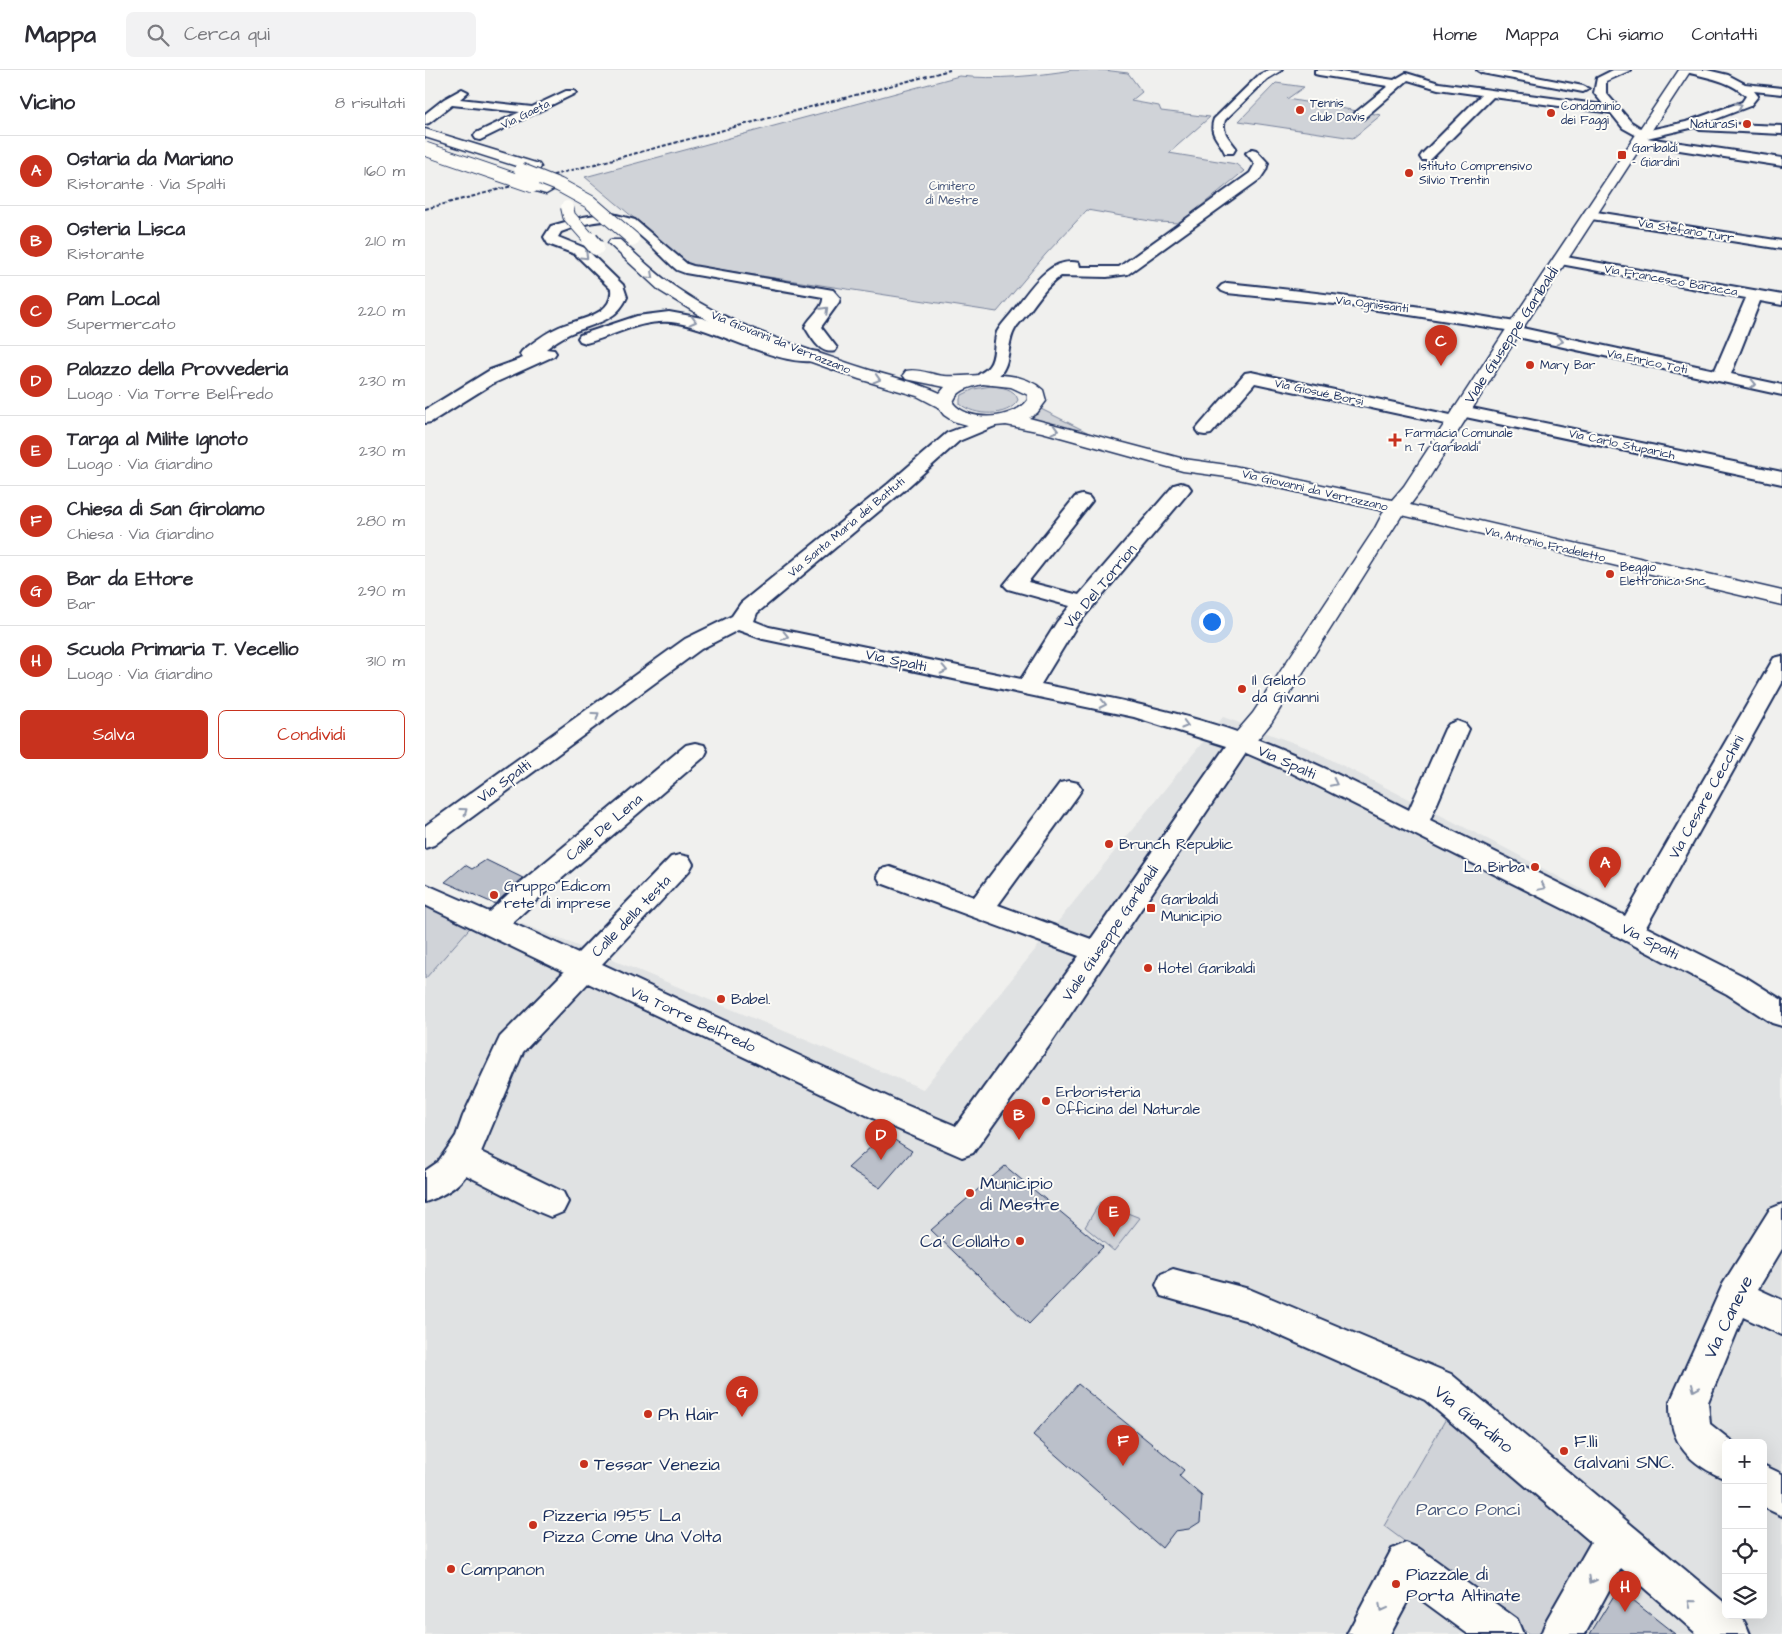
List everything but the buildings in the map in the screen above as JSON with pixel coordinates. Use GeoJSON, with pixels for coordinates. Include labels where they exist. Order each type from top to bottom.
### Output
{"type":"FeatureCollection","features":[{"type":"Feature","properties":{"kind":"main road","name":"Viale Giuseppe Garibaldi"},"geometry":{"type":"LineString","coordinates":[[1241,742],[1262,718],[1384,530],[1396,508],[1412,489],[1514,329],[1685,70]]}},
{"type":"Feature","properties":{"kind":"main road"},"geometry":{"type":"LineString","coordinates":[[425,133],[523,170],[548,186]]}},
{"type":"Feature","properties":{"kind":"main road"},"geometry":{"type":"LineString","coordinates":[[425,140],[566,183],[580,192],[590,202]]}},
{"type":"Feature","properties":{"kind":"main road"},"geometry":{"type":"LineString","coordinates":[[425,144],[523,170],[548,186]]}},
{"type":"Feature","properties":{"kind":"main road"},"geometry":{"type":"LineString","coordinates":[[425,149],[548,186]]}},
{"type":"Feature","properties":{"kind":"main road","name":"Via Giovanni da Verrazzano"},"geometry":{"type":"LineString","coordinates":[[548,186],[590,202],[676,278],[703,295],[741,313],[868,363],[925,379],[965,383]]}},
{"type":"Feature","properties":{"kind":"main road","name":"Via Giovanni da Verrazzano"},"geometry":{"type":"LineString","coordinates":[[548,186],[567,207],[584,214],[648,274],[686,302],[729,323],[812,356],[869,377],[922,391],[949,409],[976,421],[998,421],[1183,465],[1234,472],[1396,508]]}},
{"type":"Feature","properties":{"kind":"main road"},"geometry":{"type":"LineString","coordinates":[[949,409],[945,397],[949,392],[965,383],[983,379],[998,379],[1030,391],[1035,404],[1030,410],[998,421]]}},
{"type":"Feature","properties":{"kind":"main road","name":"Via Giovanni da Verrazzano"},"geometry":{"type":"LineString","coordinates":[[1030,391],[1056,410],[1082,424],[1120,440],[1190,457],[1234,472]]}},
{"type":"Feature","properties":{"kind":"main road","name":"Via Antonio Fradeletto"},"geometry":{"type":"LineString","coordinates":[[1396,508],[1782,598]]}},
{"type":"Feature","properties":{"kind":"street"},"geometry":{"type":"LineString","coordinates":[[983,379],[996,372],[1002,358],[1001,348],[1006,331],[1044,280],[1057,271],[1107,273],[1123,271],[1258,173],[1254,164],[1218,132],[1217,127],[1219,120],[1250,90],[1263,78],[1277,70]]}},
{"type":"Feature","properties":{"kind":"street"},"geometry":{"type":"LineString","coordinates":[[1482,70],[1601,92]]}},
{"type":"Feature","properties":{"kind":"street"},"geometry":{"type":"LineString","coordinates":[[1626,70],[1610,74],[1601,80],[1601,92],[1613,110],[1641,138],[1782,162]]}},
{"type":"Feature","properties":{"kind":"street"},"geometry":{"type":"LineString","coordinates":[[1690,70],[1730,80],[1745,87],[1782,91]]}},
{"type":"Feature","properties":{"kind":"street"},"geometry":{"type":"LineString","coordinates":[[1319,72],[1397,84]]}},
{"type":"Feature","properties":{"kind":"street"},"geometry":{"type":"LineString","coordinates":[[1359,116],[1406,76],[1438,86],[1613,110]]}},
{"type":"Feature","properties":{"kind":"street"},"geometry":{"type":"LineString","coordinates":[[1641,138],[1689,125],[1747,104],[1752,96],[1745,87]]}},
{"type":"Feature","properties":{"kind":"street"},"geometry":{"type":"LineString","coordinates":[[425,120],[464,90]]}},
{"type":"Feature","properties":{"kind":"street","name":"Via Gaeta"},"geometry":{"type":"LineString","coordinates":[[481,136],[570,93]]}},
{"type":"Feature","properties":{"kind":"street"},"geometry":{"type":"LineString","coordinates":[[1426,157],[1490,93]]}},
{"type":"Feature","properties":{"kind":"street"},"geometry":{"type":"LineString","coordinates":[[425,108],[444,104],[532,110]]}},
{"type":"Feature","properties":{"kind":"street"},"geometry":{"type":"LineString","coordinates":[[1689,125],[1782,130]]}},
{"type":"Feature","properties":{"kind":"street"},"geometry":{"type":"LineString","coordinates":[[528,354],[605,323],[623,312],[634,292],[569,216],[567,207]]}},
{"type":"Feature","properties":{"kind":"street","name":"Via Stefano Turr"},"geometry":{"type":"LineString","coordinates":[[1590,215],[1782,245]]}},
{"type":"Feature","properties":{"kind":"street"},"geometry":{"type":"LineString","coordinates":[[425,418],[564,330],[599,317],[618,303],[621,294],[618,288],[580,251],[553,241],[551,237],[555,229],[606,218],[615,218],[629,222],[682,267],[690,270],[828,293],[832,298],[831,305],[815,320],[813,327],[829,348]]}},
{"type":"Feature","properties":{"kind":"street","name":"Via Francesco Baracca"},"geometry":{"type":"LineString","coordinates":[[1560,260],[1782,300]]}},
{"type":"Feature","properties":{"kind":"street","name":"Via Ognissanti"},"geometry":{"type":"LineString","coordinates":[[1227,288],[1407,308],[1514,329]]}},
{"type":"Feature","properties":{"kind":"street"},"geometry":{"type":"LineString","coordinates":[[1721,377],[1755,295]]}},
{"type":"Feature","properties":{"kind":"street"},"geometry":{"type":"LineString","coordinates":[[482,382],[574,342],[627,324],[656,318],[669,317],[696,321],[772,349],[812,356]]}},
{"type":"Feature","properties":{"kind":"street","name":"Via Enrico Toti"},"geometry":{"type":"LineString","coordinates":[[1514,329],[1782,390]]}},
{"type":"Feature","properties":{"kind":"street"},"geometry":{"type":"LineString","coordinates":[[1002,358],[1030,391]]}},
{"type":"Feature","properties":{"kind":"street","name":"Via Giosué Borsi"},"geometry":{"type":"LineString","coordinates":[[1205,430],[1251,377],[1459,416]]}},
{"type":"Feature","properties":{"kind":"street"},"geometry":{"type":"LineString","coordinates":[[949,409],[957,420],[953,437]]}},
{"type":"Feature","properties":{"kind":"street","name":"Via Carlo Stuparich"},"geometry":{"type":"LineString","coordinates":[[1459,416],[1782,478]]}},
{"type":"Feature","properties":{"kind":"street","name":"Via Santa Maria dei Battuti"},"geometry":{"type":"LineString","coordinates":[[742,620],[743,614],[749,608],[895,488],[953,437],[998,421]]}},
{"type":"Feature","properties":{"kind":"street","name":"Via Del Torrion"},"geometry":{"type":"LineString","coordinates":[[1027,688],[1068,622],[1181,489]]}},
{"type":"Feature","properties":{"kind":"street"},"geometry":{"type":"LineString","coordinates":[[1082,502],[1015,585],[1085,603]]}},
{"type":"Feature","properties":{"kind":"street","name":"Via Spalti"},"geometry":{"type":"LineString","coordinates":[[425,840],[693,644],[742,620],[745,626],[763,632],[1138,711],[1241,742],[1299,766],[1630,931],[1737,986],[1779,1014]]}},
{"type":"Feature","properties":{"kind":"street","name":"Via Cesare Cecchini"},"geometry":{"type":"LineString","coordinates":[[1630,931],[1782,663]]}},
{"type":"Feature","properties":{"kind":"street"},"geometry":{"type":"LineString","coordinates":[[1416,824],[1457,729]]}},
{"type":"Feature","properties":{"kind":"street","name":"Viale Giuseppe Garibaldi"},"geometry":{"type":"LineString","coordinates":[[962,1144],[1241,742]]}},
{"type":"Feature","properties":{"kind":"street","name":"Calle De Lena"},"geometry":{"type":"LineString","coordinates":[[493,925],[529,890],[695,750]]}},
{"type":"Feature","properties":{"kind":"street"},"geometry":{"type":"LineString","coordinates":[[981,909],[1069,789]]}},
{"type":"Feature","properties":{"kind":"street","name":"Calle della testa"},"geometry":{"type":"LineString","coordinates":[[425,1188],[450,1172],[470,1142],[479,1116],[511,1045],[680,864]]}},
{"type":"Feature","properties":{"kind":"street"},"geometry":{"type":"LineString","coordinates":[[890,876],[1097,952]]}},
{"type":"Feature","properties":{"kind":"street","name":"Via Torre Belfredo"},"geometry":{"type":"LineString","coordinates":[[425,894],[881,1108],[962,1144]]}},
{"type":"Feature","properties":{"kind":"street"},"geometry":{"type":"LineString","coordinates":[[460,1157],[551,1202]]}},
{"type":"Feature","properties":{"kind":"street","name":"Via Caneve"},"geometry":{"type":"LineString","coordinates":[[1722,1457],[1700,1442],[1687,1421],[1689,1402],[1735,1295],[1782,1219]]}},
{"type":"Feature","properties":{"kind":"street","name":"Via Giardino"},"geometry":{"type":"LineString","coordinates":[[1173,1285],[1249,1305],[1438,1387],[1623,1546],[1729,1634]]}},
{"type":"Feature","properties":{"kind":"street"},"geometry":{"type":"LineString","coordinates":[[1735,1295],[1782,1318]]}},
{"type":"Feature","properties":{"kind":"street"},"geometry":{"type":"LineString","coordinates":[[1767,1487],[1782,1497]]}},
{"type":"Feature","properties":{"kind":"street"},"geometry":{"type":"LineString","coordinates":[[1562,1634],[1607,1553],[1613,1548],[1623,1546]]}},
{"type":"Feature","properties":{"kind":"street"},"geometry":{"type":"LineString","coordinates":[[1368,1634],[1406,1563],[1492,1631]]}},
{"type":"Feature","properties":{"kind":"shaded area"},"geometry":{"type":"Polygon","coordinates":[[[1223,717],[1308,748],[1507,849],[1782,997],[1782,1634],[425,1634],[425,885],[640,971],[923,1089],[1223,717]]]}},
{"type":"Feature","properties":{"kind":"green space","name":"Cimitero di Mestre"},"geometry":{"type":"Polygon","coordinates":[[[1072,70],[1103,70],[1128,73],[1142,92],[1131,101],[1159,106],[1161,111],[1210,117],[1169,153],[1236,164],[1244,171],[1180,223],[1156,222],[1087,210],[1045,255],[997,312],[690,265],[585,177],[959,76],[987,78],[1016,77],[1072,70]]]}},
{"type":"Feature","properties":{"kind":"green space","name":"Tennis club Davis"},"geometry":{"type":"Polygon","coordinates":[[[1276,83],[1304,87],[1287,99],[1381,115],[1353,138],[1239,121],[1276,83]]]}},
{"type":"Feature","properties":{"kind":"green space"},"geometry":{"type":"Polygon","coordinates":[[[991,386],[1011,391],[1018,400],[1007,410],[991,413],[974,411],[960,404],[962,395],[974,389],[991,386]]]}},
{"type":"Feature","properties":{"kind":"green space"},"geometry":{"type":"Polygon","coordinates":[[[1041,409],[1091,434],[1024,419],[1034,415],[1041,409]]]}},
{"type":"Feature","properties":{"kind":"green space"},"geometry":{"type":"Polygon","coordinates":[[[425,900],[475,922],[425,979],[425,900]]]}},
{"type":"Feature","properties":{"kind":"green space"},"geometry":{"type":"Polygon","coordinates":[[[1100,1202],[1140,1218],[1114,1251],[1085,1227],[1100,1202]]]}},
{"type":"Feature","properties":{"kind":"green space","name":"Parco Ponci"},"geometry":{"type":"Polygon","coordinates":[[[1451,1410],[1600,1536],[1541,1634],[1529,1634],[1384,1526],[1451,1410]]]}},
{"type":"Feature","properties":{"kind":"railway"},"geometry":{"type":"LineString","coordinates":[[425,209],[950,70]]}},
{"type":"Feature","properties":{"kind":"place","name":"Tennis club Davis"},"geometry":{"type":"Point","coordinates":[1300,110]}},
{"type":"Feature","properties":{"kind":"place","name":"Condominio dei Faggi"},"geometry":{"type":"Point","coordinates":[1551,113]}},
{"type":"Feature","properties":{"kind":"place","name":"NaturaSì"},"geometry":{"type":"Point","coordinates":[1747,124]}},
{"type":"Feature","properties":{"kind":"place","name":"Garibaldi - Giardini"},"geometry":{"type":"Point","coordinates":[1622,155]}},
{"type":"Feature","properties":{"kind":"place","name":"Istituto Comprensivo Silvio Trentin"},"geometry":{"type":"Point","coordinates":[1409,173]}},
{"type":"Feature","properties":{"kind":"place","name":"Mary Bar"},"geometry":{"type":"Point","coordinates":[1530,365]}},
{"type":"Feature","properties":{"kind":"place","name":"Pam Local"},"geometry":{"type":"Point","coordinates":[1441,366]}},
{"type":"Feature","properties":{"kind":"place","name":"Farmacia Comunale n. 7 \"Garibaldi\""},"geometry":{"type":"Point","coordinates":[1395,440]}},
{"type":"Feature","properties":{"kind":"place","name":"Beggio Elettronica Snc"},"geometry":{"type":"Point","coordinates":[1610,574]}},
{"type":"Feature","properties":{"kind":"place","name":"Il Gelato da Givanni"},"geometry":{"type":"Point","coordinates":[1242,689]}},
{"type":"Feature","properties":{"kind":"place","name":"Brunch Republic"},"geometry":{"type":"Point","coordinates":[1109,844]}},
{"type":"Feature","properties":{"kind":"place","name":"La Birba"},"geometry":{"type":"Point","coordinates":[1535,867]}},
{"type":"Feature","properties":{"kind":"place","name":"Ostaria da Mariano"},"geometry":{"type":"Point","coordinates":[1605,888]}},
{"type":"Feature","properties":{"kind":"place","name":"Gruppo Edicom rete di imprese"},"geometry":{"type":"Point","coordinates":[494,895]}},
{"type":"Feature","properties":{"kind":"place","name":"Garibaldi Municipio"},"geometry":{"type":"Point","coordinates":[1151,908]}},
{"type":"Feature","properties":{"kind":"place","name":"Hotel Garibaldi"},"geometry":{"type":"Point","coordinates":[1148,968]}},
{"type":"Feature","properties":{"kind":"place","name":"Babel."},"geometry":{"type":"Point","coordinates":[721,999]}},
{"type":"Feature","properties":{"kind":"place","name":"Erboristeria Officina del Naturale"},"geometry":{"type":"Point","coordinates":[1046,1101]}},
{"type":"Feature","properties":{"kind":"place","name":"Osteria Lisca"},"geometry":{"type":"Point","coordinates":[1019,1140]}},
{"type":"Feature","properties":{"kind":"place","name":"Palazzo della Provvederia"},"geometry":{"type":"Point","coordinates":[881,1160]}},
{"type":"Feature","properties":{"kind":"place","name":"Municipio di Mestre"},"geometry":{"type":"Point","coordinates":[970,1193]}},
{"type":"Feature","properties":{"kind":"place","name":"Targa al Milite Ignoto"},"geometry":{"type":"Point","coordinates":[1114,1237]}},
{"type":"Feature","properties":{"kind":"place","name":"Ca' Collalto"},"geometry":{"type":"Point","coordinates":[1020,1241]}},
{"type":"Feature","properties":{"kind":"place","name":"Ph Hair"},"geometry":{"type":"Point","coordinates":[648,1414]}},
{"type":"Feature","properties":{"kind":"place","name":"Bar da Ettore"},"geometry":{"type":"Point","coordinates":[742,1417]}},
{"type":"Feature","properties":{"kind":"place","name":"F.lli Galvani SNC."},"geometry":{"type":"Point","coordinates":[1564,1451]}},
{"type":"Feature","properties":{"kind":"place","name":"Tessar Venezia"},"geometry":{"type":"Point","coordinates":[584,1464]}},
{"type":"Feature","properties":{"kind":"place","name":"Chiesa di San Girolamo"},"geometry":{"type":"Point","coordinates":[1123,1466]}},
{"type":"Feature","properties":{"kind":"place","name":"Pizzeria 1955 La Pizza Come Una Volta"},"geometry":{"type":"Point","coordinates":[533,1525]}},
{"type":"Feature","properties":{"kind":"place","name":"Campanon"},"geometry":{"type":"Point","coordinates":[451,1569]}},
{"type":"Feature","properties":{"kind":"place","name":"Piazzale di Porta Altinate"},"geometry":{"type":"Point","coordinates":[1396,1584]}},
{"type":"Feature","properties":{"kind":"place","name":"Scuola Primaria T. Vecellio"},"geometry":{"type":"Point","coordinates":[1625,1612]}}]}
